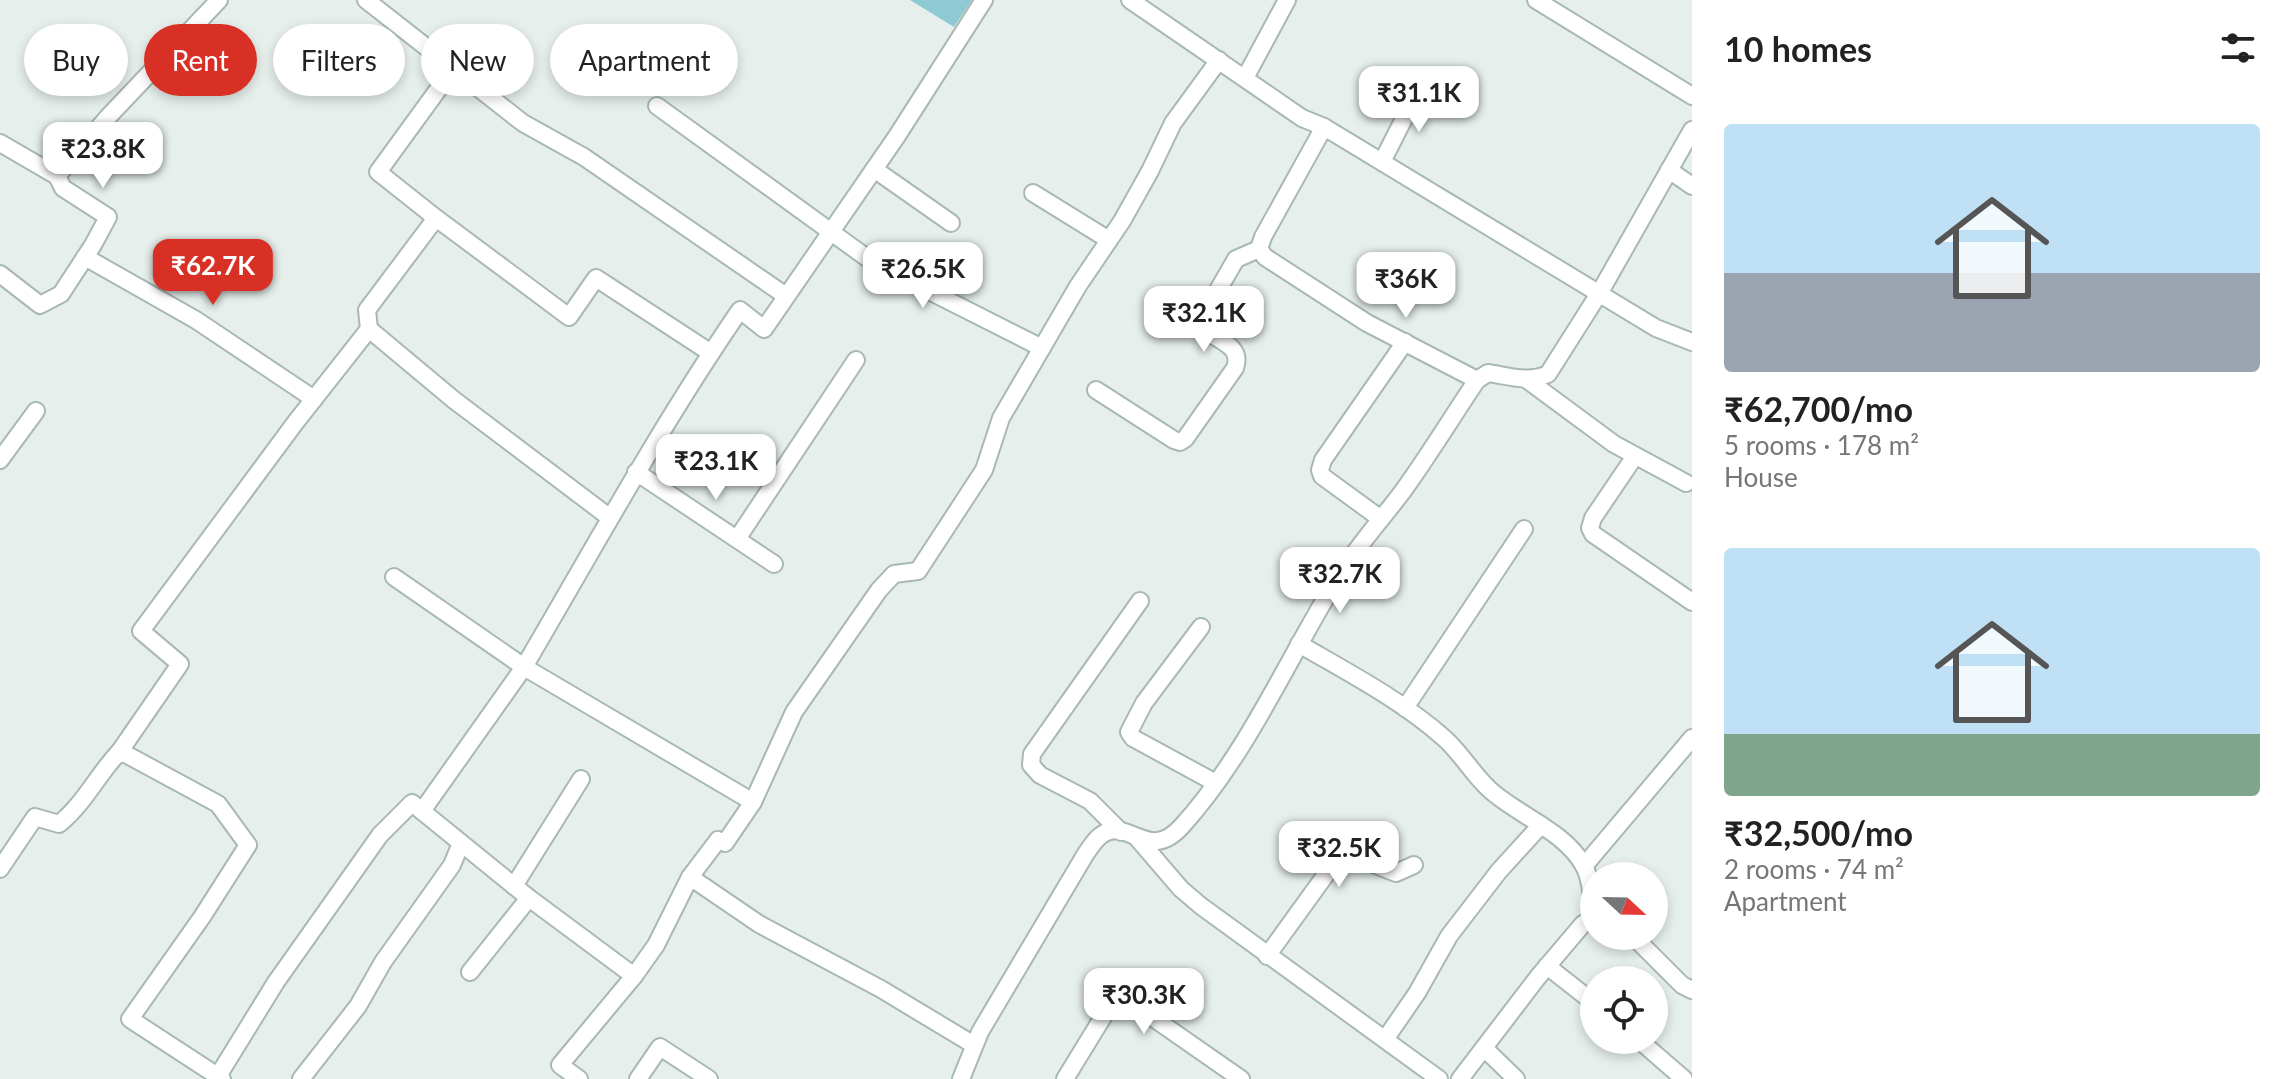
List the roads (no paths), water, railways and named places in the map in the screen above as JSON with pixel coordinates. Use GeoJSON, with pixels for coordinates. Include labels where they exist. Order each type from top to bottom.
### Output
{"type":"FeatureCollection","features":[{"type":"Feature","properties":{"kind":"street"},"geometry":{"type":"LineString","coordinates":[[57,176],[108,117],[219,0]]}},
{"type":"Feature","properties":{"kind":"street"},"geometry":{"type":"LineString","coordinates":[[366,0],[421,44]]}},
{"type":"Feature","properties":{"kind":"street"},"geometry":{"type":"LineString","coordinates":[[422,811],[524,667],[636,472],[740,310],[764,329],[874,169],[984,0]]}},
{"type":"Feature","properties":{"kind":"street"},"geometry":{"type":"LineString","coordinates":[[1130,0],[1302,118],[1324,127],[1656,328],[1692,342]]}},
{"type":"Feature","properties":{"kind":"street"},"geometry":{"type":"LineString","coordinates":[[1245,78],[1287,0]]}},
{"type":"Feature","properties":{"kind":"street"},"geometry":{"type":"LineString","coordinates":[[1536,0],[1559,6],[1692,96]]}},
{"type":"Feature","properties":{"kind":"street"},"geometry":{"type":"LineString","coordinates":[[579,1079],[560,1065],[634,976],[656,945],[690,877],[718,840],[725,843],[753,802],[794,712],[833,654],[894,574],[918,571],[976,483],[984,470],[1001,418],[1150,171],[1173,123],[1219,60]]}},
{"type":"Feature","properties":{"kind":"street"},"geometry":{"type":"LineString","coordinates":[[1382,162],[1420,87]]}},
{"type":"Feature","properties":{"kind":"street"},"geometry":{"type":"LineString","coordinates":[[433,96],[378,172],[569,317],[596,278],[711,353]]}},
{"type":"Feature","properties":{"kind":"street"},"geometry":{"type":"LineString","coordinates":[[488,96],[523,123],[584,157],[786,296]]}},
{"type":"Feature","properties":{"kind":"street"},"geometry":{"type":"LineString","coordinates":[[657,106],[874,263],[1042,348]]}},
{"type":"Feature","properties":{"kind":"street"},"geometry":{"type":"LineString","coordinates":[[1096,390],[1174,440],[1180,442],[1185,439],[1238,361],[1233,349],[1203,328],[1203,316],[1236,259],[1259,249],[1324,127]]}},
{"type":"Feature","properties":{"kind":"street"},"geometry":{"type":"LineString","coordinates":[[961,1079],[980,1032],[1085,855],[1099,837],[1110,831],[1128,833],[1152,842],[1162,842],[1171,837],[1252,729],[1341,573],[1421,466],[1477,380],[1488,373],[1526,379],[1548,374],[1600,292],[1692,130]]}},
{"type":"Feature","properties":{"kind":"street"},"geometry":{"type":"LineString","coordinates":[[0,274],[40,305],[61,294],[108,217],[63,188],[57,176],[2,148]]}},
{"type":"Feature","properties":{"kind":"street"},"geometry":{"type":"LineString","coordinates":[[874,169],[951,223]]}},
{"type":"Feature","properties":{"kind":"street"},"geometry":{"type":"LineString","coordinates":[[1669,170],[1692,186]]}},
{"type":"Feature","properties":{"kind":"street"},"geometry":{"type":"LineString","coordinates":[[1033,193],[1109,240]]}},
{"type":"Feature","properties":{"kind":"street"},"geometry":{"type":"LineString","coordinates":[[436,218],[367,310],[369,329],[454,400],[609,517]]}},
{"type":"Feature","properties":{"kind":"street"},"geometry":{"type":"LineString","coordinates":[[1259,249],[1265,257],[1329,300],[1477,380]]}},
{"type":"Feature","properties":{"kind":"street"},"geometry":{"type":"LineString","coordinates":[[85,257],[196,320],[314,399]]}},
{"type":"Feature","properties":{"kind":"street"},"geometry":{"type":"LineString","coordinates":[[0,869],[35,817],[59,824],[74,812],[180,664],[141,631],[369,329]]}},
{"type":"Feature","properties":{"kind":"street"},"geometry":{"type":"LineString","coordinates":[[1381,519],[1322,476],[1320,470],[1323,460],[1405,342]]}},
{"type":"Feature","properties":{"kind":"street"},"geometry":{"type":"LineString","coordinates":[[737,539],[856,360]]}},
{"type":"Feature","properties":{"kind":"street"},"geometry":{"type":"LineString","coordinates":[[1526,379],[1635,456],[1686,483]]}},
{"type":"Feature","properties":{"kind":"street"},"geometry":{"type":"LineString","coordinates":[[0,460],[36,411]]}},
{"type":"Feature","properties":{"kind":"street"},"geometry":{"type":"LineString","coordinates":[[1635,456],[1593,518],[1590,528],[1593,534],[1692,602]]}},
{"type":"Feature","properties":{"kind":"street"},"geometry":{"type":"LineString","coordinates":[[636,472],[774,564]]}},
{"type":"Feature","properties":{"kind":"street"},"geometry":{"type":"LineString","coordinates":[[1405,708],[1524,529]]}},
{"type":"Feature","properties":{"kind":"street"},"geometry":{"type":"LineString","coordinates":[[394,577],[524,667],[753,802]]}},
{"type":"Feature","properties":{"kind":"street"},"geometry":{"type":"LineString","coordinates":[[1140,601],[1032,754],[1031,765],[1040,775],[1090,801],[1128,833],[1181,889],[1267,956],[1386,1038],[1439,1079]]}},
{"type":"Feature","properties":{"kind":"street"},"geometry":{"type":"LineString","coordinates":[[1201,627],[1144,703],[1129,732],[1133,738],[1214,782]]}},
{"type":"Feature","properties":{"kind":"street"},"geometry":{"type":"LineString","coordinates":[[1299,644],[1405,708],[1446,739],[1489,789],[1541,825],[1581,862]]}},
{"type":"Feature","properties":{"kind":"street"},"geometry":{"type":"LineString","coordinates":[[1587,862],[1692,738]]}},
{"type":"Feature","properties":{"kind":"street"},"geometry":{"type":"LineString","coordinates":[[120,751],[218,804],[248,845],[130,1019],[220,1077],[276,982],[380,835],[412,803],[529,898],[634,976]]}},
{"type":"Feature","properties":{"kind":"street"},"geometry":{"type":"LineString","coordinates":[[514,886],[581,779]]}},
{"type":"Feature","properties":{"kind":"street"},"geometry":{"type":"LineString","coordinates":[[1386,1038],[1417,993],[1449,936],[1499,871],[1541,825]]}},
{"type":"Feature","properties":{"kind":"street"},"geometry":{"type":"LineString","coordinates":[[301,1079],[358,1006],[383,962],[452,865],[461,843]]}},
{"type":"Feature","properties":{"kind":"street"},"geometry":{"type":"LineString","coordinates":[[1267,956],[1340,855],[1345,853],[1396,873],[1414,865]]}},
{"type":"Feature","properties":{"kind":"street"},"geometry":{"type":"LineString","coordinates":[[690,877],[759,924],[881,989],[974,1045]]}},
{"type":"Feature","properties":{"kind":"street"},"geometry":{"type":"LineString","coordinates":[[470,972],[529,898]]}},
{"type":"Feature","properties":{"kind":"street"},"geometry":{"type":"LineString","coordinates":[[1460,1079],[1580,928]]}},
{"type":"Feature","properties":{"kind":"street"},"geometry":{"type":"LineString","coordinates":[[1647,950],[1682,985],[1692,990]]}},
{"type":"Feature","properties":{"kind":"street"},"geometry":{"type":"LineString","coordinates":[[1547,966],[1580,992]]}},
{"type":"Feature","properties":{"kind":"street"},"geometry":{"type":"LineString","coordinates":[[1065,1079],[1106,1012],[1121,1001],[1139,1008],[1241,1079]]}},
{"type":"Feature","properties":{"kind":"street"},"geometry":{"type":"LineString","coordinates":[[638,1079],[660,1047],[709,1079]]}},
{"type":"Feature","properties":{"kind":"street"},"geometry":{"type":"LineString","coordinates":[[1484,1048],[1516,1079]]}},
{"type":"Feature","properties":{"kind":"street"},"geometry":{"type":"LineString","coordinates":[[1655,1054],[1684,1079]]}},
{"type":"Feature","properties":{"kind":"water"},"geometry":{"type":"Polygon","coordinates":[[[910,0],[972,0],[954,27],[910,0]]]}}]}
